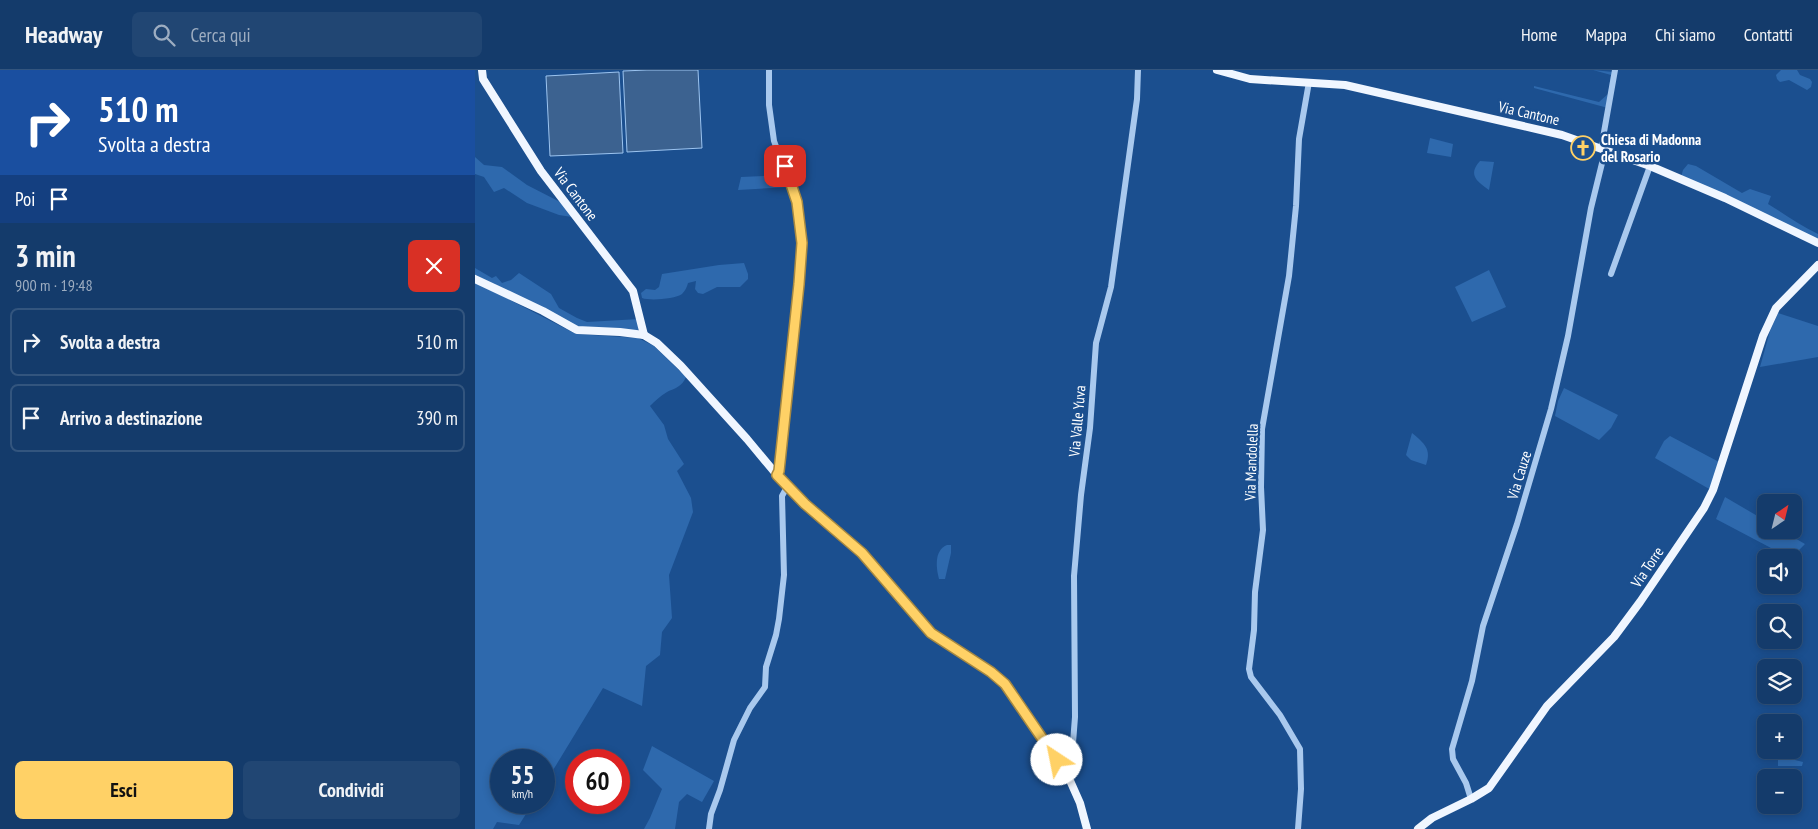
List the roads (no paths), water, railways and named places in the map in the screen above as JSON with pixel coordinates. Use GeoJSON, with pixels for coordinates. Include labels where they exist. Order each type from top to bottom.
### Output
{"type":"FeatureCollection","features":[{"type":"Feature","properties":{"kind":"main road","name":"Via Cantone"},"geometry":{"type":"LineString","coordinates":[[482,70],[483,79],[541,171],[633,291],[644,336]]}},
{"type":"Feature","properties":{"kind":"main road","name":"Via Cantone"},"geometry":{"type":"LineString","coordinates":[[1217,70],[1249,79],[1345,85],[1562,134],[1650,166],[1725,198],[1818,243]]}},
{"type":"Feature","properties":{"kind":"main road","name":"Via Torre"},"geometry":{"type":"LineString","coordinates":[[1418,829],[1432,818],[1489,788],[1547,706],[1613,637],[1640,602],[1704,508],[1713,490],[1763,336],[1776,308],[1818,265]]}},
{"type":"Feature","properties":{"kind":"main road"},"geometry":{"type":"LineString","coordinates":[[475,279],[543,311],[577,330],[620,332],[644,336],[657,343],[681,366],[747,439],[787,487],[862,553],[931,633],[991,672],[1005,684],[1068,776],[1080,803],[1087,829]]}},
{"type":"Feature","properties":{"kind":"street"},"geometry":{"type":"LineString","coordinates":[[475,71],[482,70]]}},
{"type":"Feature","properties":{"kind":"street"},"geometry":{"type":"LineString","coordinates":[[769,70],[769,105],[774,140],[797,202],[802,243],[779,471],[777,475]]}},
{"type":"Feature","properties":{"kind":"street","name":"Via Valle Yuva"},"geometry":{"type":"LineString","coordinates":[[1068,776],[1071,769],[1075,716],[1074,576],[1081,495],[1091,428],[1096,343],[1111,286],[1137,99],[1138,70]]}},
{"type":"Feature","properties":{"kind":"street","name":"Via Cauze"},"geometry":{"type":"LineString","coordinates":[[1471,799],[1467,783],[1453,759],[1452,749],[1472,681],[1483,626],[1517,524],[1551,409],[1568,336],[1603,150],[1615,70]]}},
{"type":"Feature","properties":{"kind":"street","name":"Via Mandolella"},"geometry":{"type":"LineString","coordinates":[[1298,829],[1301,789],[1300,749],[1280,715],[1251,677],[1249,669],[1254,630],[1255,592],[1263,530],[1261,487],[1262,429],[1289,276],[1299,139],[1309,82]]}},
{"type":"Feature","properties":{"kind":"street"},"geometry":{"type":"LineString","coordinates":[[1611,274],[1650,166]]}},
{"type":"Feature","properties":{"kind":"street"},"geometry":{"type":"LineString","coordinates":[[710,828],[711,814],[735,740],[750,708],[765,686],[766,667],[779,619],[784,575],[782,496],[787,487]]}},
{"type":"Feature","properties":{"kind":"place","name":"Chiesa di Madonna del Rosario"},"geometry":{"type":"Point","coordinates":[1583,148]}}]}
